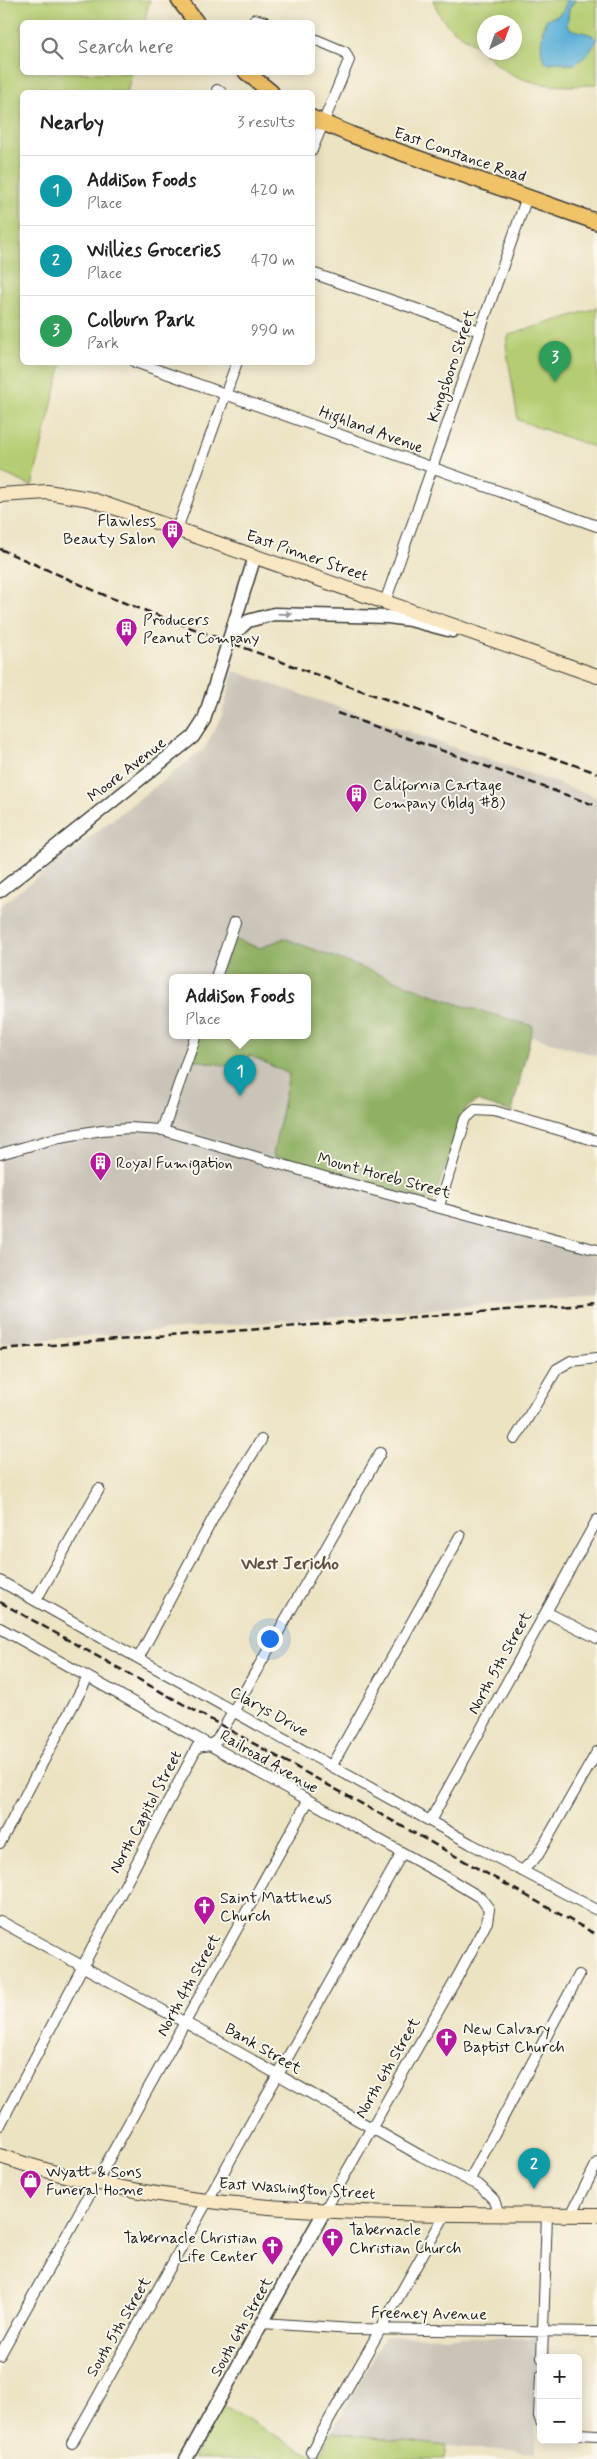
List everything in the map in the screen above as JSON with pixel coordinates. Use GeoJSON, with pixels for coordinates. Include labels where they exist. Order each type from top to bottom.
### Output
{"type":"FeatureCollection","features":[{"type":"Feature","properties":{"kind":"main road"},"geometry":{"type":"LineString","coordinates":[[179,0],[194,20]]}},
{"type":"Feature","properties":{"kind":"main road"},"geometry":{"type":"LineString","coordinates":[[250,75],[268,90]]}},
{"type":"Feature","properties":{"kind":"main road","name":"East Constance Road"},"geometry":{"type":"LineString","coordinates":[[317,120],[352,135],[597,222]]}},
{"type":"Feature","properties":{"kind":"main road","name":"East Pinner Street"},"geometry":{"type":"LineString","coordinates":[[0,494],[47,492],[90,499],[597,676]]}},
{"type":"Feature","properties":{"kind":"main road","name":"East Washington Street"},"geometry":{"type":"LineString","coordinates":[[0,2156],[58,2174],[96,2183],[207,2200],[325,2210],[597,2215]]}},
{"type":"Feature","properties":{"kind":"street"},"geometry":{"type":"LineString","coordinates":[[315,39],[345,52],[349,60],[317,120]]}},
{"type":"Feature","properties":{"kind":"street","name":"Kingsboro Street"},"geometry":{"type":"LineString","coordinates":[[385,602],[526,197]]}},
{"type":"Feature","properties":{"kind":"street"},"geometry":{"type":"LineString","coordinates":[[315,274],[480,331]]}},
{"type":"Feature","properties":{"kind":"street","name":"Highland Avenue"},"geometry":{"type":"LineString","coordinates":[[144,365],[597,526]]}},
{"type":"Feature","properties":{"kind":"street"},"geometry":{"type":"LineString","coordinates":[[177,529],[236,365]]}},
{"type":"Feature","properties":{"kind":"street","name":"Moore Avenue"},"geometry":{"type":"LineString","coordinates":[[0,891],[193,737],[204,720],[255,556]]}},
{"type":"Feature","properties":{"kind":"street","name":"Moore Avenue"},"geometry":{"type":"LineString","coordinates":[[228,640],[248,621],[266,615],[330,615],[410,620],[526,651]]}},
{"type":"Feature","properties":{"kind":"street"},"geometry":{"type":"LineString","coordinates":[[217,974],[235,922]]}},
{"type":"Feature","properties":{"kind":"street"},"geometry":{"type":"LineString","coordinates":[[163,1130],[195,1039]]}},
{"type":"Feature","properties":{"kind":"street"},"geometry":{"type":"LineString","coordinates":[[438,1206],[466,1118],[476,1110],[496,1111],[597,1141]]}},
{"type":"Feature","properties":{"kind":"street","name":"Mount Horeb Street"},"geometry":{"type":"LineString","coordinates":[[0,1154],[60,1137],[102,1130],[130,1128],[163,1130],[328,1178],[597,1250]]}},
{"type":"Feature","properties":{"kind":"street"},"geometry":{"type":"LineString","coordinates":[[515,1439],[557,1369],[571,1361],[597,1358]]}},
{"type":"Feature","properties":{"kind":"street"},"geometry":{"type":"LineString","coordinates":[[139,1657],[222,1503],[260,1440]]}},
{"type":"Feature","properties":{"kind":"street","name":"North Capitol Street"},"geometry":{"type":"LineString","coordinates":[[0,2125],[197,1747],[210,1746],[217,1740],[380,1453]]}},
{"type":"Feature","properties":{"kind":"street"},"geometry":{"type":"LineString","coordinates":[[36,1600],[99,1489]]}},
{"type":"Feature","properties":{"kind":"street","name":"North 5th Street"},"geometry":{"type":"LineString","coordinates":[[430,1821],[597,1520]]}},
{"type":"Feature","properties":{"kind":"street"},"geometry":{"type":"LineString","coordinates":[[332,1765],[460,1536]]}},
{"type":"Feature","properties":{"kind":"street","name":"Clarys Drive"},"geometry":{"type":"LineString","coordinates":[[0,1581],[430,1821],[597,1910]]}},
{"type":"Feature","properties":{"kind":"street"},"geometry":{"type":"LineString","coordinates":[[546,1612],[597,1638]]}},
{"type":"Feature","properties":{"kind":"street","name":"Railroad Avenue"},"geometry":{"type":"LineString","coordinates":[[0,1628],[481,1898],[486,1903],[489,1915],[477,1941]]}},
{"type":"Feature","properties":{"kind":"street"},"geometry":{"type":"LineString","coordinates":[[0,1843],[88,1677]]}},
{"type":"Feature","properties":{"kind":"street"},"geometry":{"type":"LineString","coordinates":[[522,1871],[538,1855],[597,1752]]}},
{"type":"Feature","properties":{"kind":"street","name":"North 4th Street"},"geometry":{"type":"LineString","coordinates":[[0,2355],[308,1801]]}},
{"type":"Feature","properties":{"kind":"street"},"geometry":{"type":"LineString","coordinates":[[207,2200],[402,1853]]}},
{"type":"Feature","properties":{"kind":"street","name":"Bank Street"},"geometry":{"type":"LineString","coordinates":[[0,1921],[185,2022],[488,2192],[499,2214]]}},
{"type":"Feature","properties":{"kind":"street","name":"North 6th Street"},"geometry":{"type":"LineString","coordinates":[[325,2210],[477,1941]]}},
{"type":"Feature","properties":{"kind":"street"},"geometry":{"type":"LineString","coordinates":[[469,2181],[579,1976]]}},
{"type":"Feature","properties":{"kind":"street"},"geometry":{"type":"LineString","coordinates":[[571,2215],[597,2163]]}},
{"type":"Feature","properties":{"kind":"street","name":"South 5th Street"},"geometry":{"type":"LineString","coordinates":[[72,2443],[207,2200]]}},
{"type":"Feature","properties":{"kind":"street","name":"South 6th Street"},"geometry":{"type":"LineString","coordinates":[[186,2459],[325,2210]]}},
{"type":"Feature","properties":{"kind":"street"},"geometry":{"type":"LineString","coordinates":[[311,2452],[446,2213]]}},
{"type":"Feature","properties":{"kind":"street"},"geometry":{"type":"LineString","coordinates":[[542,2354],[547,2214]]}},
{"type":"Feature","properties":{"kind":"street","name":"Freeney Avenue"},"geometry":{"type":"LineString","coordinates":[[262,2323],[381,2329],[597,2332]]}},
{"type":"Feature","properties":{"kind":"street"},"geometry":{"type":"LineString","coordinates":[[582,2434],[597,2435]]}},
{"type":"Feature","properties":{"kind":"shaded area"},"geometry":{"type":"Polygon","coordinates":[[[234,671],[597,797],[597,1056],[492,1025],[391,1137],[370,1191],[597,1256],[597,1296],[0,1343],[0,906],[204,749],[221,718],[234,671]]]}},
{"type":"Feature","properties":{"kind":"shaded area"},"geometry":{"type":"Polygon","coordinates":[[[385,2336],[537,2338],[535,2453],[446,2446],[332,2432],[385,2336]]]}},
{"type":"Feature","properties":{"kind":"green space"},"geometry":{"type":"Polygon","coordinates":[[[0,0],[150,0],[145,20],[20,20],[20,75],[131,75],[128,90],[20,90],[20,365],[62,365],[32,486],[0,472],[0,0]]]}},
{"type":"Feature","properties":{"kind":"green space"},"geometry":{"type":"Polygon","coordinates":[[[433,0],[566,0],[561,13],[547,19],[542,28],[544,62],[560,62],[567,65],[593,35],[571,30],[567,26],[569,9],[575,0],[597,0],[597,84],[561,86],[536,83],[514,75],[492,60],[522,60],[522,15],[477,15],[477,46],[450,28],[441,17],[433,0]]]}},
{"type":"Feature","properties":{"kind":"green space"},"geometry":{"type":"Polygon","coordinates":[[[597,308],[597,448],[518,420],[506,345],[509,335],[597,308]]]}},
{"type":"Feature","properties":{"kind":"green space"},"geometry":{"type":"Polygon","coordinates":[[[284,938],[460,1005],[533,1026],[512,1112],[477,1101],[466,1108],[433,1202],[273,1155],[289,1074],[249,1055],[243,1069],[191,1059],[198,1039],[311,1039],[311,974],[221,974],[233,939],[260,948],[284,938]]]}},
{"type":"Feature","properties":{"kind":"green space"},"geometry":{"type":"Polygon","coordinates":[[[222,2405],[317,2459],[193,2459],[222,2405]]]}},
{"type":"Feature","properties":{"kind":"green space"},"geometry":{"type":"Polygon","coordinates":[[[332,2432],[446,2446],[444,2459],[318,2459],[332,2432]]]}},
{"type":"Feature","properties":{"kind":"water"},"geometry":{"type":"Polygon","coordinates":[[[566,0],[575,0],[569,9],[567,26],[593,36],[596,39],[595,43],[581,60],[573,65],[560,62],[547,63],[544,60],[541,49],[545,23],[547,19],[561,13],[566,0]]]}},
{"type":"Feature","properties":{"kind":"railway"},"geometry":{"type":"LineString","coordinates":[[0,549],[109,597],[317,675],[597,773]]}},
{"type":"Feature","properties":{"kind":"railway"},"geometry":{"type":"LineString","coordinates":[[337,713],[597,806]]}},
{"type":"Feature","properties":{"kind":"railway"},"geometry":{"type":"LineString","coordinates":[[0,1349],[597,1303]]}},
{"type":"Feature","properties":{"kind":"railway"},"geometry":{"type":"LineString","coordinates":[[0,1602],[597,1935]]}},
{"type":"Feature","properties":{"kind":"place","name":"Colburn Park"},"geometry":{"type":"Point","coordinates":[555,382]}},
{"type":"Feature","properties":{"kind":"place","name":"Flawless Beauty Salon"},"geometry":{"type":"Point","coordinates":[172,549]}},
{"type":"Feature","properties":{"kind":"place","name":"Producers Peanut Company"},"geometry":{"type":"Point","coordinates":[127,648]}},
{"type":"Feature","properties":{"kind":"place","name":"California Cartage Company (bldg #8)"},"geometry":{"type":"Point","coordinates":[357,813]}},
{"type":"Feature","properties":{"kind":"place","name":"Addison Foods"},"geometry":{"type":"Point","coordinates":[240,1096]}},
{"type":"Feature","properties":{"kind":"place","name":"Royal Fumigation"},"geometry":{"type":"Point","coordinates":[100,1182]}},
{"type":"Feature","properties":{"kind":"place","name":"Saint Matthews Church"},"geometry":{"type":"Point","coordinates":[204,1926]}},
{"type":"Feature","properties":{"kind":"place","name":"New Calvary Baptist Church"},"geometry":{"type":"Point","coordinates":[447,2057]}},
{"type":"Feature","properties":{"kind":"place","name":"Willies Groceries"},"geometry":{"type":"Point","coordinates":[534,2189]}},
{"type":"Feature","properties":{"kind":"place","name":"Wyatt & Sons Funeral Home"},"geometry":{"type":"Point","coordinates":[30,2200]}},
{"type":"Feature","properties":{"kind":"place","name":"Tabernacle Christian Church"},"geometry":{"type":"Point","coordinates":[333,2258]}},
{"type":"Feature","properties":{"kind":"place","name":"Tabernacle Christian Life Center"},"geometry":{"type":"Point","coordinates":[273,2266]}},
{"type":"Feature","properties":{"kind":"district","name":"West Jericho"},"geometry":{"type":"Point","coordinates":[290,1564]}}]}
